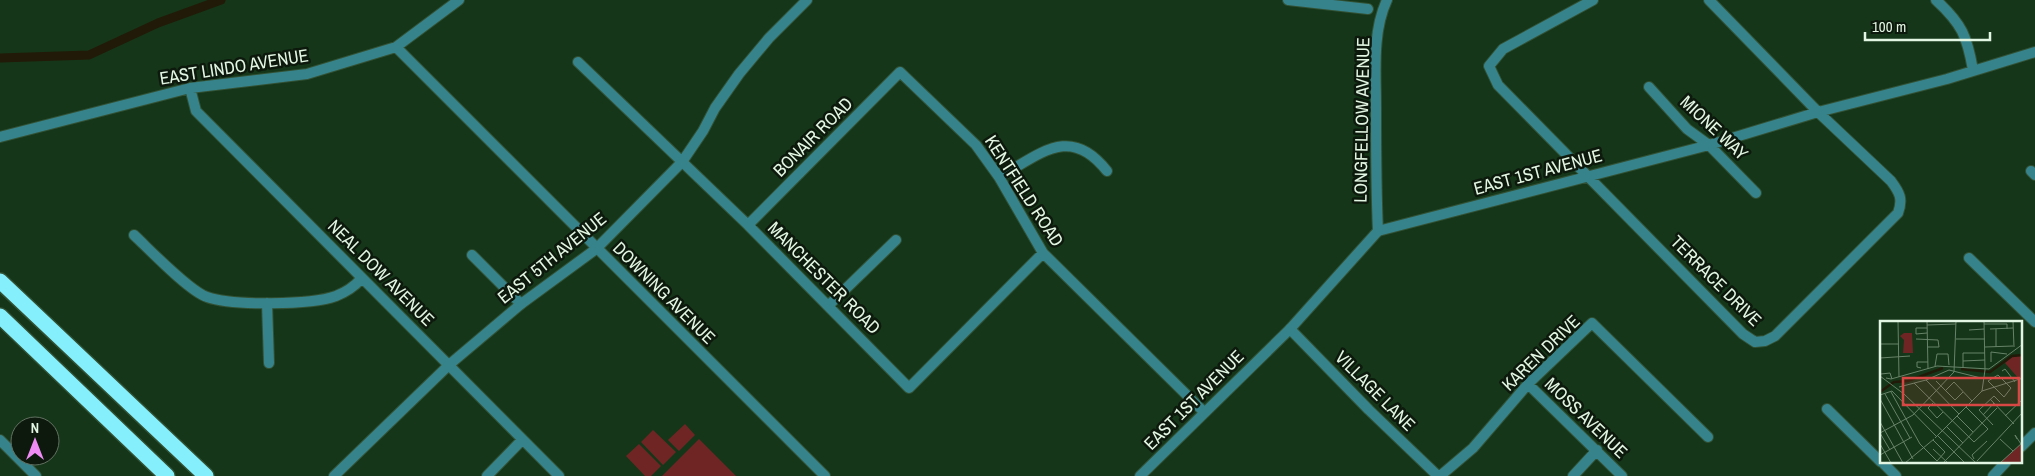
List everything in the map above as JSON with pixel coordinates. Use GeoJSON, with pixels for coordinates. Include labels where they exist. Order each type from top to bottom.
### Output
{"type":"FeatureCollection","features":[{"type":"Feature","properties":{"kind":"highway"},"geometry":{"type":"LineString","coordinates":[[0,280],[206,476]]}},
{"type":"Feature","properties":{"kind":"highway"},"geometry":{"type":"LineString","coordinates":[[0,316],[167,476]]}},
{"type":"Feature","properties":{"kind":"street","name":"EAST LINDO AVENUE"},"geometry":{"type":"LineString","coordinates":[[0,137],[190,88],[307,74],[396,47],[459,0]]}},
{"type":"Feature","properties":{"kind":"street","name":"EAST 5TH AVENUE"},"geometry":{"type":"LineString","coordinates":[[334,476],[450,364],[521,304],[596,249],[682,162],[703,131],[714,108],[739,74],[769,38],[807,0]]}},
{"type":"Feature","properties":{"kind":"street"},"geometry":{"type":"LineString","coordinates":[[1288,0],[1368,9]]}},
{"type":"Feature","properties":{"kind":"street","name":"LONGFELLOW AVENUE"},"geometry":{"type":"LineString","coordinates":[[1378,231],[1376,48],[1382,11],[1388,0]]}},
{"type":"Feature","properties":{"kind":"street","name":"TERRACE DRIVE"},"geometry":{"type":"LineString","coordinates":[[1593,0],[1503,49],[1489,66],[1498,85],[1744,334],[1755,342],[1765,341],[1774,336],[1898,213],[1902,202],[1899,192],[1891,182],[1818,112],[1709,0]]}},
{"type":"Feature","properties":{"kind":"street"},"geometry":{"type":"LineString","coordinates":[[1936,0],[1956,18],[1968,40],[1973,70]]}},
{"type":"Feature","properties":{"kind":"street","name":"DOWNING AVENUE"},"geometry":{"type":"LineString","coordinates":[[396,47],[825,476]]}},
{"type":"Feature","properties":{"kind":"street","name":"EAST 1ST AVENUE"},"geometry":{"type":"LineString","coordinates":[[1140,476],[1290,329],[1378,231],[1709,145],[1818,112],[1947,79],[2035,52]]}},
{"type":"Feature","properties":{"kind":"street","name":"MANCHESTER ROAD"},"geometry":{"type":"LineString","coordinates":[[578,62],[748,225],[909,388],[1043,253]]}},
{"type":"Feature","properties":{"kind":"street","name":"KENTFIELD ROAD"},"geometry":{"type":"LineString","coordinates":[[900,72],[962,129],[999,177],[1043,253],[1204,412]]}},
{"type":"Feature","properties":{"kind":"street","name":"BONAIR ROAD"},"geometry":{"type":"LineString","coordinates":[[748,225],[900,72]]}},
{"type":"Feature","properties":{"kind":"street","name":"MIONE WAY"},"geometry":{"type":"LineString","coordinates":[[1649,87],[1687,129],[1709,145],[1756,193]]}},
{"type":"Feature","properties":{"kind":"street","name":"NEAL DOW AVENUE"},"geometry":{"type":"LineString","coordinates":[[190,88],[196,111],[361,279],[450,364],[522,440],[560,476]]}},
{"type":"Feature","properties":{"kind":"street"},"geometry":{"type":"LineString","coordinates":[[999,177],[1043,153],[1064,145],[1084,149],[1099,160],[1107,170]]}},
{"type":"Feature","properties":{"kind":"street"},"geometry":{"type":"LineString","coordinates":[[134,235],[174,272],[206,297],[240,303],[324,300],[349,290],[361,279]]}},
{"type":"Feature","properties":{"kind":"street"},"geometry":{"type":"LineString","coordinates":[[828,304],[896,240]]}},
{"type":"Feature","properties":{"kind":"street"},"geometry":{"type":"LineString","coordinates":[[472,255],[521,304]]}},
{"type":"Feature","properties":{"kind":"street"},"geometry":{"type":"LineString","coordinates":[[1969,258],[2035,322]]}},
{"type":"Feature","properties":{"kind":"street"},"geometry":{"type":"LineString","coordinates":[[267,303],[270,363]]}},
{"type":"Feature","properties":{"kind":"street","name":"KAREN DRIVE"},"geometry":{"type":"LineString","coordinates":[[1439,476],[1473,448],[1528,384],[1592,323],[1708,437]]}},
{"type":"Feature","properties":{"kind":"street","name":"VILLAGE LANE"},"geometry":{"type":"LineString","coordinates":[[1290,329],[1369,410],[1439,476]]}},
{"type":"Feature","properties":{"kind":"street","name":"MOSS AVENUE"},"geometry":{"type":"LineString","coordinates":[[1528,384],[1622,476]]}},
{"type":"Feature","properties":{"kind":"street"},"geometry":{"type":"LineString","coordinates":[[1827,409],[1880,461]]}},
{"type":"Feature","properties":{"kind":"street"},"geometry":{"type":"LineString","coordinates":[[2022,446],[2035,433]]}},
{"type":"Feature","properties":{"kind":"street"},"geometry":{"type":"LineString","coordinates":[[0,440],[36,476]]}},
{"type":"Feature","properties":{"kind":"street"},"geometry":{"type":"LineString","coordinates":[[487,476],[522,440]]}},
{"type":"Feature","properties":{"kind":"street"},"geometry":{"type":"LineString","coordinates":[[1572,476],[1597,450]]}},
{"type":"Feature","properties":{"kind":"street"},"geometry":{"type":"LineString","coordinates":[[1883,464],[1896,476]]}},
{"type":"Feature","properties":{"kind":"street"},"geometry":{"type":"LineString","coordinates":[[1993,476],[2004,464]]}},
{"type":"Feature","properties":{"kind":"shaded area"},"geometry":{"type":"Polygon","coordinates":[[[685,424],[695,435],[679,451],[668,440],[685,424]]]}},
{"type":"Feature","properties":{"kind":"shaded area"},"geometry":{"type":"Polygon","coordinates":[[[653,430],[676,452],[663,465],[641,442],[653,430]]]}},
{"type":"Feature","properties":{"kind":"shaded area"},"geometry":{"type":"Polygon","coordinates":[[[699,439],[736,476],[662,476],[699,439]]]}},
{"type":"Feature","properties":{"kind":"shaded area"},"geometry":{"type":"Polygon","coordinates":[[[639,444],[661,466],[651,476],[645,476],[626,456],[639,444]]]}},
{"type":"Feature","properties":{"kind":"waterway"},"geometry":{"type":"LineString","coordinates":[[0,58],[89,55],[158,23],[221,0]]}}]}
